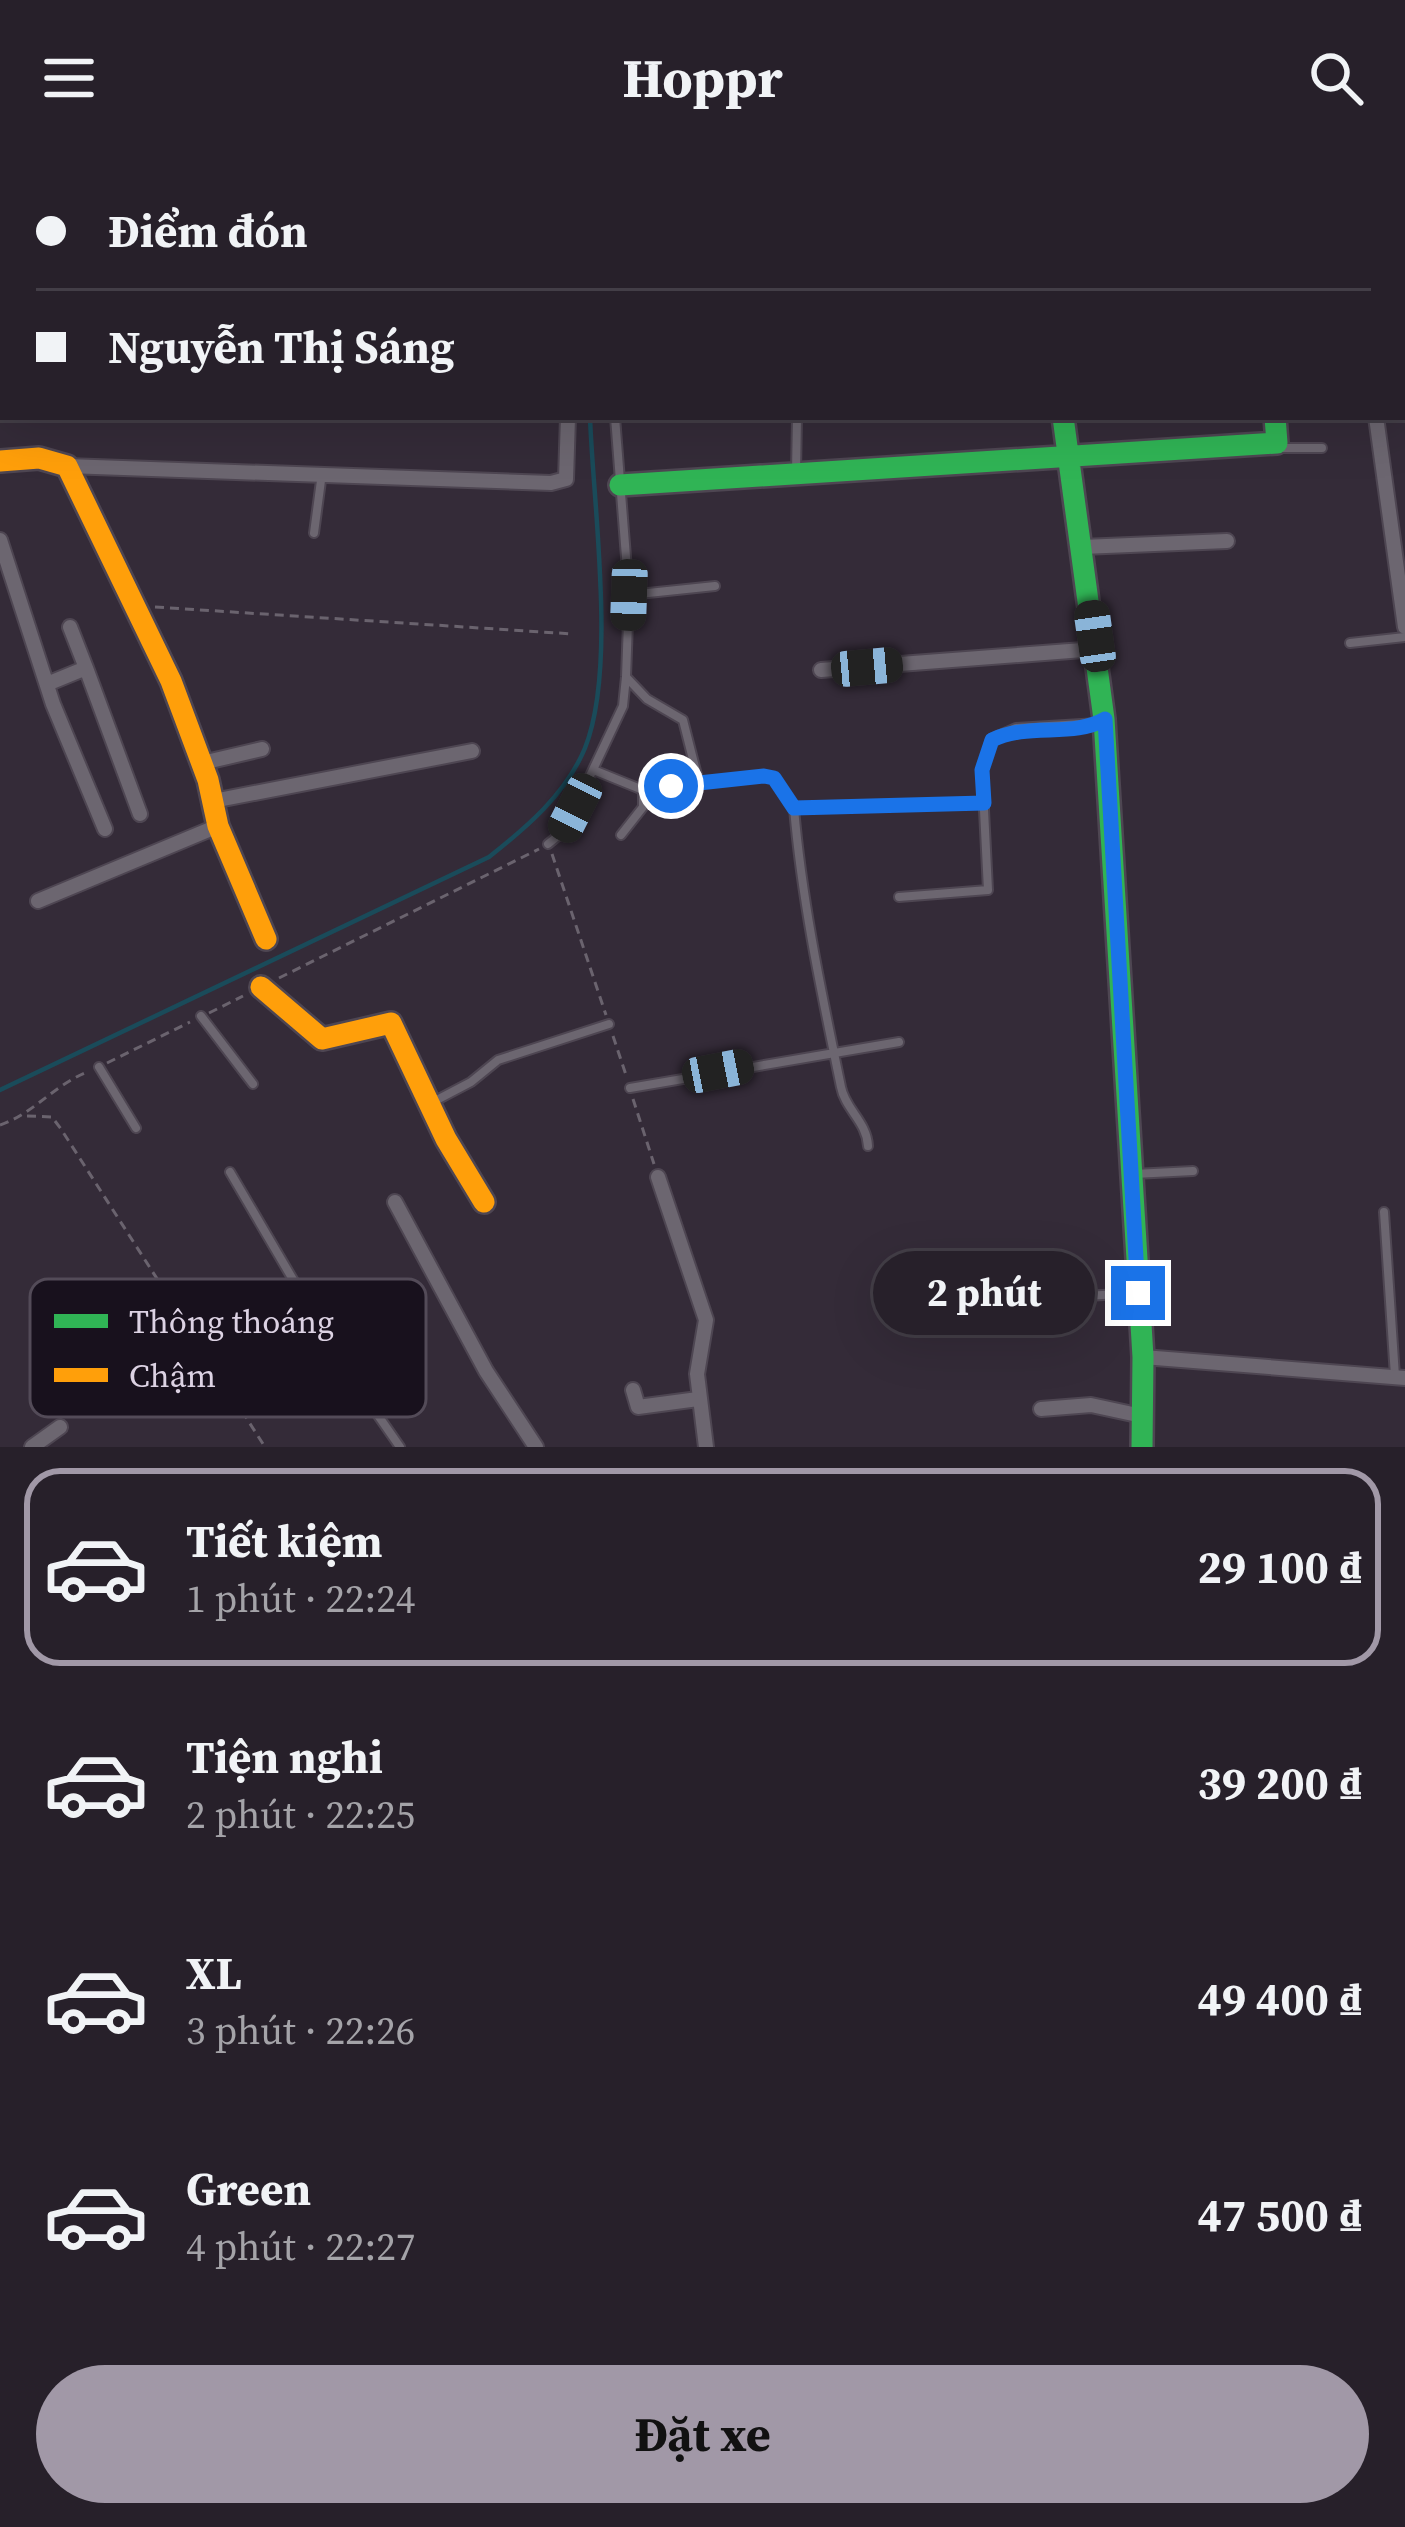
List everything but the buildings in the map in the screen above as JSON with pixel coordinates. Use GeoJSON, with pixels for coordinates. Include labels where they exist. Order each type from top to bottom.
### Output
{"type":"FeatureCollection","features":[{"type":"Feature","properties":{"kind":"street"},"geometry":{"type":"LineString","coordinates":[[63,156],[218,156]]}},
{"type":"Feature","properties":{"kind":"street"},"geometry":{"type":"LineString","coordinates":[[0,461],[39,458],[67,466],[322,471],[551,483],[566,479],[570,467],[568,420]]}},
{"type":"Feature","properties":{"kind":"street"},"geometry":{"type":"LineString","coordinates":[[1064,420],[1105,719],[1143,1358],[1142,1447]]}},
{"type":"Feature","properties":{"kind":"street"},"geometry":{"type":"LineString","coordinates":[[620,484],[1277,443],[1275,420]]}},
{"type":"Feature","properties":{"kind":"street"},"geometry":{"type":"LineString","coordinates":[[1376,420],[1405,627]]}},
{"type":"Feature","properties":{"kind":"street"},"geometry":{"type":"LineString","coordinates":[[67,466],[135,606],[202,763],[218,826],[266,939]]}},
{"type":"Feature","properties":{"kind":"street"},"geometry":{"type":"LineString","coordinates":[[0,540],[46,684],[105,829]]}},
{"type":"Feature","properties":{"kind":"street"},"geometry":{"type":"LineString","coordinates":[[1082,547],[1227,541]]}},
{"type":"Feature","properties":{"kind":"street"},"geometry":{"type":"LineString","coordinates":[[0,606],[19,597]]}},
{"type":"Feature","properties":{"kind":"street"},"geometry":{"type":"LineString","coordinates":[[70,627],[140,814]]}},
{"type":"Feature","properties":{"kind":"street"},"geometry":{"type":"LineString","coordinates":[[821,670],[1096,649]]}},
{"type":"Feature","properties":{"kind":"street"},"geometry":{"type":"LineString","coordinates":[[46,684],[86,668]]}},
{"type":"Feature","properties":{"kind":"street"},"geometry":{"type":"LineString","coordinates":[[202,763],[262,748]]}},
{"type":"Feature","properties":{"kind":"street"},"geometry":{"type":"LineString","coordinates":[[213,802],[472,751]]}},
{"type":"Feature","properties":{"kind":"street"},"geometry":{"type":"LineString","coordinates":[[38,901],[218,826]]}},
{"type":"Feature","properties":{"kind":"street"},"geometry":{"type":"LineString","coordinates":[[261,987],[322,1039],[391,1023],[429,1104],[484,1202]]}},
{"type":"Feature","properties":{"kind":"street"},"geometry":{"type":"LineString","coordinates":[[658,1177],[706,1320],[698,1399],[706,1447]]}},
{"type":"Feature","properties":{"kind":"street"},"geometry":{"type":"LineString","coordinates":[[395,1202],[486,1371],[536,1447]]}},
{"type":"Feature","properties":{"kind":"street"},"geometry":{"type":"LineString","coordinates":[[1143,1358],[1400,1378]]}},
{"type":"Feature","properties":{"kind":"street"},"geometry":{"type":"LineString","coordinates":[[634,1390],[638,1407],[698,1399]]}},
{"type":"Feature","properties":{"kind":"street"},"geometry":{"type":"LineString","coordinates":[[1041,1409],[1091,1405],[1142,1416]]}},
{"type":"Feature","properties":{"kind":"street"},"geometry":{"type":"LineString","coordinates":[[32,1447],[59,1426]]}},
{"type":"Feature","properties":{"kind":"lane"},"geometry":{"type":"LineString","coordinates":[[548,844],[564,831],[623,706],[629,595],[615,420]]}},
{"type":"Feature","properties":{"kind":"lane"},"geometry":{"type":"LineString","coordinates":[[796,474],[797,420]]}},
{"type":"Feature","properties":{"kind":"lane"},"geometry":{"type":"LineString","coordinates":[[1277,443],[1278,448],[1322,448]]}},
{"type":"Feature","properties":{"kind":"lane"},"geometry":{"type":"LineString","coordinates":[[314,533],[322,471]]}},
{"type":"Feature","properties":{"kind":"lane"},"geometry":{"type":"LineString","coordinates":[[629,595],[715,586]]}},
{"type":"Feature","properties":{"kind":"lane"},"geometry":{"type":"LineString","coordinates":[[1350,643],[1405,637]]}},
{"type":"Feature","properties":{"kind":"lane"},"geometry":{"type":"LineString","coordinates":[[626,677],[647,699],[683,720],[699,783]]}},
{"type":"Feature","properties":{"kind":"lane"},"geometry":{"type":"LineString","coordinates":[[899,897],[988,890],[982,770],[992,740],[1016,728],[1091,727],[1105,719]]}},
{"type":"Feature","properties":{"kind":"lane"},"geometry":{"type":"LineString","coordinates":[[596,771],[643,790],[774,778],[794,808],[801,889],[841,1091],[867,1133],[868,1146]]}},
{"type":"Feature","properties":{"kind":"lane"},"geometry":{"type":"LineString","coordinates":[[621,835],[643,807],[643,790]]}},
{"type":"Feature","properties":{"kind":"lane"},"geometry":{"type":"LineString","coordinates":[[794,808],[984,803]]}},
{"type":"Feature","properties":{"kind":"lane"},"geometry":{"type":"LineString","coordinates":[[201,1016],[253,1084]]}},
{"type":"Feature","properties":{"kind":"lane"},"geometry":{"type":"LineString","coordinates":[[429,1104],[471,1082],[498,1060],[609,1024]]}},
{"type":"Feature","properties":{"kind":"lane"},"geometry":{"type":"LineString","coordinates":[[630,1088],[836,1049],[899,1042]]}},
{"type":"Feature","properties":{"kind":"lane"},"geometry":{"type":"LineString","coordinates":[[99,1067],[136,1128]]}},
{"type":"Feature","properties":{"kind":"lane"},"geometry":{"type":"LineString","coordinates":[[230,1172],[293,1279]]}},
{"type":"Feature","properties":{"kind":"lane"},"geometry":{"type":"LineString","coordinates":[[1131,1174],[1193,1172]]}},
{"type":"Feature","properties":{"kind":"lane"},"geometry":{"type":"LineString","coordinates":[[1384,1212],[1400,1378]]}},
{"type":"Feature","properties":{"kind":"lane"},"geometry":{"type":"LineString","coordinates":[[1001,1301],[1138,1293]]}},
{"type":"Feature","properties":{"kind":"lane"},"geometry":{"type":"LineString","coordinates":[[379,1417],[400,1447]]}},
{"type":"Feature","properties":{"kind":"path"},"geometry":{"type":"LineString","coordinates":[[135,606],[573,634]]}},
{"type":"Feature","properties":{"kind":"path"},"geometry":{"type":"LineString","coordinates":[[548,844],[658,1177]]}},
{"type":"Feature","properties":{"kind":"path"},"geometry":{"type":"LineString","coordinates":[[24,1116],[52,1117],[157,1279]]}},
{"type":"Feature","properties":{"kind":"path"},"geometry":{"type":"LineString","coordinates":[[246,1417],[265,1447]]}},
{"type":"Feature","properties":{"kind":"waterway"},"geometry":{"type":"LineString","coordinates":[[0,1090],[489,857],[556,795],[585,748],[600,675],[601,586],[590,420]]}},
{"type":"Feature","properties":{"kind":"traffic: fast"},"geometry":{"type":"LineString","coordinates":[[1063,420],[1104,719],[1143,1357],[1142,1447]]}},
{"type":"Feature","properties":{"kind":"traffic: fast"},"geometry":{"type":"LineString","coordinates":[[620,485],[1277,443],[1275,420]]}},
{"type":"Feature","properties":{"kind":"traffic: slow"},"geometry":{"type":"LineString","coordinates":[[0,461],[39,458],[67,466],[171,681],[208,780],[218,826],[266,939]]}},
{"type":"Feature","properties":{"kind":"traffic: slow"},"geometry":{"type":"LineString","coordinates":[[261,987],[322,1039],[391,1023],[446,1139],[484,1202]]}},
{"type":"Feature","properties":{"kind":"route"},"geometry":{"type":"LineString","coordinates":[[671,786],[764,776],[774,778],[794,808],[984,803],[982,770],[992,740],[1016,728],[1091,727],[1105,719],[1138,1293]]}}]}
